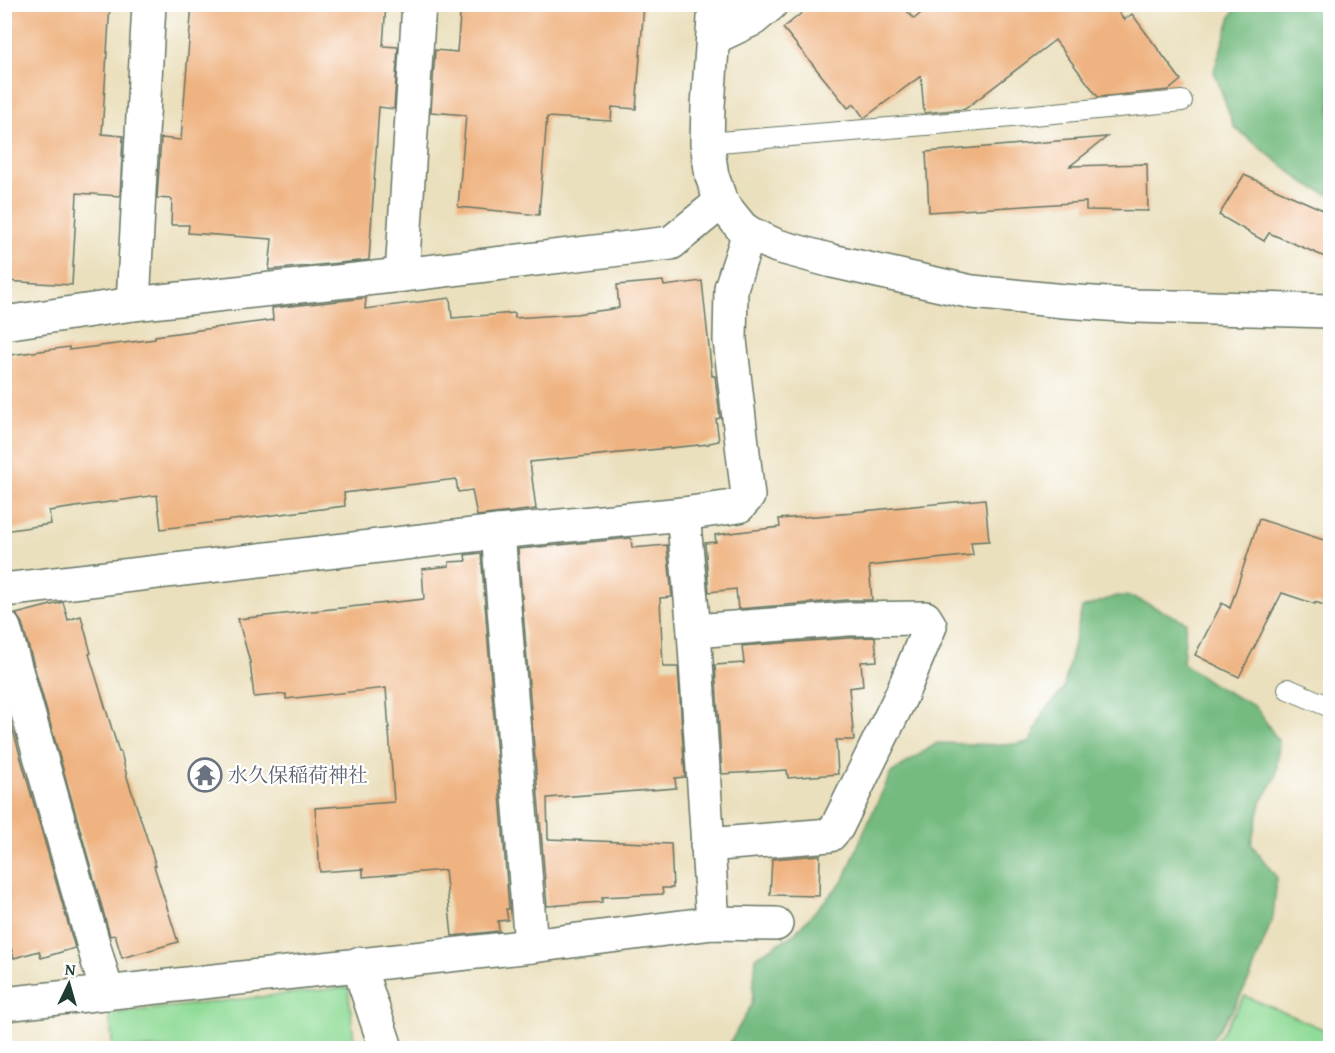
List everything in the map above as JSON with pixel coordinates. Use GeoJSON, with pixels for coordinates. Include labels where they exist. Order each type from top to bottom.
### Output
{"type":"FeatureCollection","features":[{"type":"Feature","properties":{"kind":"street"},"geometry":{"type":"LineString","coordinates":[[133,304],[149,4]]}},
{"type":"Feature","properties":{"kind":"street"},"geometry":{"type":"LineString","coordinates":[[402,275],[419,4]]}},
{"type":"Feature","properties":{"kind":"street"},"geometry":{"type":"LineString","coordinates":[[716,4],[707,143],[712,176],[721,202],[742,228],[749,233],[777,246],[832,261],[972,292],[1136,306],[1330,311]]}},
{"type":"Feature","properties":{"kind":"street"},"geometry":{"type":"LineString","coordinates":[[713,38],[753,19],[771,4]]}},
{"type":"Feature","properties":{"kind":"street"},"geometry":{"type":"LineString","coordinates":[[4,323],[133,304],[671,243],[721,202]]}},
{"type":"Feature","properties":{"kind":"street"},"geometry":{"type":"LineString","coordinates":[[4,590],[739,506],[748,496],[730,340],[731,288],[749,233]]}},
{"type":"Feature","properties":{"kind":"street"},"geometry":{"type":"LineString","coordinates":[[683,514],[694,631],[713,923]]}},
{"type":"Feature","properties":{"kind":"street"},"geometry":{"type":"LineString","coordinates":[[498,532],[531,946]]}},
{"type":"Feature","properties":{"kind":"street"},"geometry":{"type":"LineString","coordinates":[[694,631],[848,619],[925,618],[930,626],[896,706],[837,827],[830,835],[707,845]]}},
{"type":"Feature","properties":{"kind":"street"},"geometry":{"type":"LineString","coordinates":[[4,628],[106,993]]}},
{"type":"Feature","properties":{"kind":"street"},"geometry":{"type":"LineString","coordinates":[[4,1004],[531,946],[713,923],[776,924]]}},
{"type":"Feature","properties":{"kind":"street"},"geometry":{"type":"LineString","coordinates":[[358,964],[386,1048]]}},
{"type":"Feature","properties":{"kind":"lane"},"geometry":{"type":"LineString","coordinates":[[707,143],[1182,101]]}},
{"type":"Feature","properties":{"kind":"lane"},"geometry":{"type":"LineString","coordinates":[[1288,689],[1330,707]]}},
{"type":"Feature","properties":{"kind":"green space"},"geometry":{"type":"Polygon","coordinates":[[[1238,5],[1330,5],[1330,195],[1307,185],[1234,127],[1214,71],[1231,16],[1238,5]]]}},
{"type":"Feature","properties":{"kind":"green space"},"geometry":{"type":"Polygon","coordinates":[[[1116,596],[1133,597],[1186,622],[1183,663],[1216,686],[1256,707],[1279,742],[1276,777],[1261,803],[1251,844],[1277,878],[1273,917],[1250,978],[1233,1009],[1206,1048],[727,1048],[752,1004],[756,957],[794,934],[844,880],[891,773],[937,743],[1005,745],[1030,742],[1043,713],[1063,690],[1082,608],[1116,596]]]}},
{"type":"Feature","properties":{"kind":"green space"},"geometry":{"type":"Polygon","coordinates":[[[348,987],[355,1048],[113,1048],[109,1014],[348,987]]]}},
{"type":"Feature","properties":{"kind":"green space"},"geometry":{"type":"Polygon","coordinates":[[[1245,996],[1330,1032],[1330,1048],[1211,1048],[1245,996]]]}},
{"type":"Feature","properties":{"kind":"building"},"geometry":{"type":"Polygon","coordinates":[[[12,4],[110,4],[102,134],[123,136],[120,196],[77,193],[72,285],[4,281],[4,142],[12,4]]]}},
{"type":"Feature","properties":{"kind":"building"},"geometry":{"type":"Polygon","coordinates":[[[192,4],[386,4],[383,46],[398,47],[394,109],[379,107],[369,260],[269,270],[272,239],[188,233],[189,225],[171,225],[172,199],[157,198],[161,138],[181,140],[192,4]]]}},
{"type":"Feature","properties":{"kind":"building"},"geometry":{"type":"Polygon","coordinates":[[[461,4],[644,4],[636,109],[612,107],[611,121],[547,117],[539,215],[458,207],[466,115],[431,112],[435,50],[457,52],[461,4]]]}},
{"type":"Feature","properties":{"kind":"building"},"geometry":{"type":"Polygon","coordinates":[[[813,4],[901,4],[914,19],[932,4],[1113,4],[1124,20],[1132,14],[1181,80],[1169,90],[1098,97],[1055,40],[965,109],[924,113],[921,76],[864,118],[854,104],[848,108],[783,28],[813,4]]]}},
{"type":"Feature","properties":{"kind":"building"},"geometry":{"type":"Polygon","coordinates":[[[1107,137],[1070,166],[1147,164],[1148,211],[1086,210],[1086,202],[929,212],[926,152],[1107,137]]]}},
{"type":"Feature","properties":{"kind":"building"},"geometry":{"type":"Polygon","coordinates":[[[1244,175],[1330,213],[1330,259],[1269,233],[1264,241],[1219,215],[1244,175]]]}},
{"type":"Feature","properties":{"kind":"building"},"geometry":{"type":"Polygon","coordinates":[[[663,281],[664,286],[702,281],[712,376],[715,376],[720,418],[716,419],[719,441],[709,444],[530,462],[536,509],[477,516],[472,490],[458,492],[456,479],[344,493],[345,506],[161,529],[157,495],[49,511],[51,524],[4,531],[4,356],[155,339],[155,336],[273,320],[272,308],[366,298],[365,309],[450,298],[452,318],[515,313],[515,318],[576,314],[619,308],[617,285],[663,281]]]}},
{"type":"Feature","properties":{"kind":"building"},"geometry":{"type":"Polygon","coordinates":[[[985,499],[989,541],[971,542],[973,555],[869,566],[872,600],[738,609],[736,589],[709,592],[705,543],[716,542],[715,535],[780,527],[779,519],[985,499]]]}},
{"type":"Feature","properties":{"kind":"building"},"geometry":{"type":"Polygon","coordinates":[[[1259,519],[1330,542],[1330,607],[1282,593],[1239,677],[1195,655],[1222,603],[1230,608],[1259,519]]]}},
{"type":"Feature","properties":{"kind":"building"},"geometry":{"type":"Polygon","coordinates":[[[631,538],[632,548],[667,545],[672,597],[660,598],[663,667],[678,667],[685,777],[675,778],[676,788],[547,798],[548,839],[671,844],[673,888],[662,888],[663,894],[602,897],[602,902],[547,906],[518,549],[631,538]]]}},
{"type":"Feature","properties":{"kind":"building"},"geometry":{"type":"Polygon","coordinates":[[[481,553],[509,909],[506,909],[508,920],[498,921],[499,931],[452,936],[445,870],[363,877],[363,869],[320,872],[315,808],[394,802],[386,688],[286,699],[286,694],[254,697],[250,662],[238,619],[424,599],[422,569],[449,566],[449,562],[466,561],[465,555],[481,553]]]}},
{"type":"Feature","properties":{"kind":"building"},"geometry":{"type":"Polygon","coordinates":[[[63,602],[68,620],[81,616],[91,653],[89,654],[178,942],[122,958],[115,935],[110,936],[22,623],[16,614],[63,602]]]}},
{"type":"Feature","properties":{"kind":"building"},"geometry":{"type":"Polygon","coordinates":[[[875,637],[877,661],[861,662],[863,686],[849,688],[854,740],[836,740],[838,774],[788,778],[787,770],[722,774],[715,665],[744,663],[742,646],[875,637]]]}},
{"type":"Feature","properties":{"kind":"building"},"geometry":{"type":"Polygon","coordinates":[[[4,699],[75,948],[41,958],[39,951],[14,958],[4,926],[4,699]]]}},
{"type":"Feature","properties":{"kind":"building"},"geometry":{"type":"Polygon","coordinates":[[[820,855],[819,896],[770,895],[772,859],[820,855]]]}},
{"type":"Feature","properties":{"kind":"place","name":"水久保稲荷神社"},"geometry":{"type":"Point","coordinates":[205,775]}}]}
